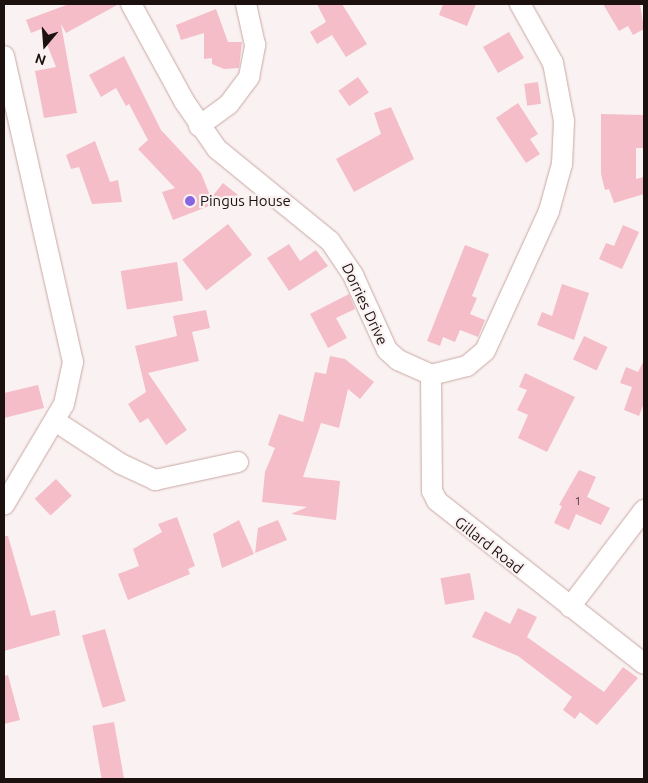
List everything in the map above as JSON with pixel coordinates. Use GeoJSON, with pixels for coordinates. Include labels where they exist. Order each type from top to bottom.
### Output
{"type":"FeatureCollection","features":[{"type":"Feature","properties":{"kind":"street","name":"Dorries Drive"},"geometry":{"type":"LineString","coordinates":[[131,4],[199,126],[232,162],[330,241],[353,276],[387,350],[398,360],[431,375]]}},
{"type":"Feature","properties":{"kind":"street"},"geometry":{"type":"LineString","coordinates":[[199,126],[229,104],[249,77],[255,45],[246,4]]}},
{"type":"Feature","properties":{"kind":"street"},"geometry":{"type":"LineString","coordinates":[[431,375],[467,366],[485,351],[549,212],[562,164],[564,122],[553,63],[520,4]]}},
{"type":"Feature","properties":{"kind":"street"},"geometry":{"type":"LineString","coordinates":[[4,56],[73,362],[70,390],[55,421],[4,505]]}},
{"type":"Feature","properties":{"kind":"street","name":"Gillard Road"},"geometry":{"type":"LineString","coordinates":[[431,375],[432,491],[437,501],[644,664]]}},
{"type":"Feature","properties":{"kind":"street"},"geometry":{"type":"LineString","coordinates":[[55,421],[155,480],[238,462]]}},
{"type":"Feature","properties":{"kind":"street"},"geometry":{"type":"LineString","coordinates":[[570,607],[644,510]]}},
{"type":"Feature","properties":{"kind":"building"},"geometry":{"type":"Polygon","coordinates":[[[69,4],[119,4],[66,33],[61,24],[77,113],[44,118],[35,71],[56,67],[41,29],[31,33],[26,20],[69,4]]]}},
{"type":"Feature","properties":{"kind":"building"},"geometry":{"type":"Polygon","coordinates":[[[317,4],[342,4],[367,44],[346,57],[332,35],[317,44],[310,32],[326,22],[317,4]]]}},
{"type":"Feature","properties":{"kind":"building"},"geometry":{"type":"Polygon","coordinates":[[[443,4],[476,4],[467,26],[439,15],[443,4]]]}},
{"type":"Feature","properties":{"kind":"building"},"geometry":{"type":"Polygon","coordinates":[[[603,4],[640,4],[644,29],[633,35],[628,26],[619,31],[603,4]]]}},
{"type":"Feature","properties":{"kind":"building"},"geometry":{"type":"Polygon","coordinates":[[[216,9],[228,42],[242,42],[239,68],[224,69],[212,64],[212,58],[204,59],[204,33],[181,40],[176,25],[216,9]]]}},
{"type":"Feature","properties":{"kind":"building"},"geometry":{"type":"Polygon","coordinates":[[[509,32],[524,58],[498,73],[483,47],[509,32]]]}},
{"type":"Feature","properties":{"kind":"building"},"geometry":{"type":"Polygon","coordinates":[[[124,56],[161,130],[201,173],[211,198],[223,183],[238,195],[173,220],[162,192],[175,188],[138,149],[148,140],[129,104],[126,106],[116,88],[101,97],[89,75],[124,56]]]}},
{"type":"Feature","properties":{"kind":"building"},"geometry":{"type":"Polygon","coordinates":[[[358,77],[369,93],[349,106],[338,91],[358,77]]]}},
{"type":"Feature","properties":{"kind":"building"},"geometry":{"type":"Polygon","coordinates":[[[538,82],[541,104],[527,106],[524,84],[538,82]]]}},
{"type":"Feature","properties":{"kind":"building"},"geometry":{"type":"Polygon","coordinates":[[[518,103],[538,134],[530,139],[540,154],[526,163],[496,118],[518,103]]]}},
{"type":"Feature","properties":{"kind":"building"},"geometry":{"type":"Polygon","coordinates":[[[391,107],[414,159],[354,192],[336,159],[381,134],[374,113],[391,107]]]}},
{"type":"Feature","properties":{"kind":"building"},"geometry":{"type":"Polygon","coordinates":[[[601,114],[644,115],[644,148],[636,148],[636,179],[644,177],[644,194],[614,203],[609,189],[605,190],[601,174],[601,114]]]}},
{"type":"Feature","properties":{"kind":"building"},"geometry":{"type":"Polygon","coordinates":[[[95,141],[110,182],[118,180],[122,202],[92,204],[79,167],[71,169],[66,155],[95,141]]]}},
{"type":"Feature","properties":{"kind":"building"},"geometry":{"type":"Polygon","coordinates":[[[228,224],[252,255],[206,290],[182,260],[228,224]]]}},
{"type":"Feature","properties":{"kind":"building"},"geometry":{"type":"Polygon","coordinates":[[[623,225],[639,232],[622,269],[599,259],[606,243],[614,246],[623,225]]]}},
{"type":"Feature","properties":{"kind":"building"},"geometry":{"type":"Polygon","coordinates":[[[289,244],[300,261],[316,250],[328,266],[289,291],[267,258],[289,244]]]}},
{"type":"Feature","properties":{"kind":"building"},"geometry":{"type":"Polygon","coordinates":[[[465,245],[489,254],[472,296],[477,298],[470,314],[485,320],[478,337],[460,330],[455,342],[443,337],[440,346],[427,341],[465,245]]]}},
{"type":"Feature","properties":{"kind":"building"},"geometry":{"type":"Polygon","coordinates":[[[177,262],[183,301],[127,309],[121,271],[177,262]]]}},
{"type":"Feature","properties":{"kind":"building"},"geometry":{"type":"Polygon","coordinates":[[[562,284],[589,293],[574,340],[537,325],[542,312],[552,316],[562,284]]]}},
{"type":"Feature","properties":{"kind":"building"},"geometry":{"type":"Polygon","coordinates":[[[349,294],[355,309],[336,318],[347,338],[328,348],[310,314],[349,294]]]}},
{"type":"Feature","properties":{"kind":"building"},"geometry":{"type":"Polygon","coordinates":[[[206,310],[210,328],[192,332],[199,361],[148,373],[187,430],[166,445],[148,418],[140,423],[128,404],[146,392],[135,346],[177,336],[173,316],[206,310]]]}},
{"type":"Feature","properties":{"kind":"building"},"geometry":{"type":"Polygon","coordinates":[[[584,336],[608,347],[597,371],[573,360],[584,336]]]}},
{"type":"Feature","properties":{"kind":"building"},"geometry":{"type":"Polygon","coordinates":[[[330,356],[345,359],[374,382],[360,399],[348,389],[339,428],[321,423],[303,477],[340,481],[336,520],[291,514],[307,507],[262,502],[265,472],[275,448],[268,445],[279,414],[303,422],[315,372],[326,374],[330,356]]]}},
{"type":"Feature","properties":{"kind":"building"},"geometry":{"type":"Polygon","coordinates":[[[644,360],[644,403],[639,416],[624,410],[632,387],[620,383],[626,367],[638,372],[644,360]]]}},
{"type":"Feature","properties":{"kind":"building"},"geometry":{"type":"Polygon","coordinates":[[[525,373],[575,397],[547,452],[518,438],[528,415],[517,410],[527,390],[519,387],[525,373]]]}},
{"type":"Feature","properties":{"kind":"building"},"geometry":{"type":"Polygon","coordinates":[[[38,385],[44,408],[4,418],[4,393],[38,385]]]}},
{"type":"Feature","properties":{"kind":"building"},"geometry":{"type":"Polygon","coordinates":[[[579,470],[596,477],[587,497],[610,508],[601,525],[576,514],[569,530],[554,523],[562,506],[559,505],[579,470]]]}},
{"type":"Feature","properties":{"kind":"building"},"geometry":{"type":"Polygon","coordinates":[[[56,479],[72,496],[50,516],[35,499],[56,479]]]}},
{"type":"Feature","properties":{"kind":"building"},"geometry":{"type":"Polygon","coordinates":[[[177,517],[195,566],[188,569],[190,574],[128,600],[118,574],[139,566],[133,549],[162,532],[158,524],[177,517]]]}},
{"type":"Feature","properties":{"kind":"building"},"geometry":{"type":"Polygon","coordinates":[[[239,520],[254,554],[222,568],[213,534],[239,520]]]}},
{"type":"Feature","properties":{"kind":"building"},"geometry":{"type":"Polygon","coordinates":[[[278,520],[287,540],[255,553],[258,528],[278,520]]]}},
{"type":"Feature","properties":{"kind":"building"},"geometry":{"type":"Polygon","coordinates":[[[4,536],[8,536],[31,616],[55,610],[60,635],[4,651],[4,536]]]}},
{"type":"Feature","properties":{"kind":"building"},"geometry":{"type":"Polygon","coordinates":[[[470,573],[475,600],[445,605],[440,578],[470,573]]]}},
{"type":"Feature","properties":{"kind":"building"},"geometry":{"type":"Polygon","coordinates":[[[518,608],[537,617],[527,637],[604,692],[623,667],[638,678],[597,725],[580,712],[575,719],[563,710],[572,697],[518,656],[472,637],[485,611],[510,624],[518,608]]]}},
{"type":"Feature","properties":{"kind":"building"},"geometry":{"type":"Polygon","coordinates":[[[105,629],[126,701],[103,708],[82,636],[105,629]]]}},
{"type":"Feature","properties":{"kind":"building"},"geometry":{"type":"Polygon","coordinates":[[[8,675],[20,720],[4,724],[4,676],[8,675]]]}},
{"type":"Feature","properties":{"kind":"building"},"geometry":{"type":"Polygon","coordinates":[[[114,722],[124,779],[102,779],[92,726],[114,722]]]}},
{"type":"Feature","properties":{"kind":"place","name":"Pingus House"},"geometry":{"type":"Point","coordinates":[190,201]}}]}
